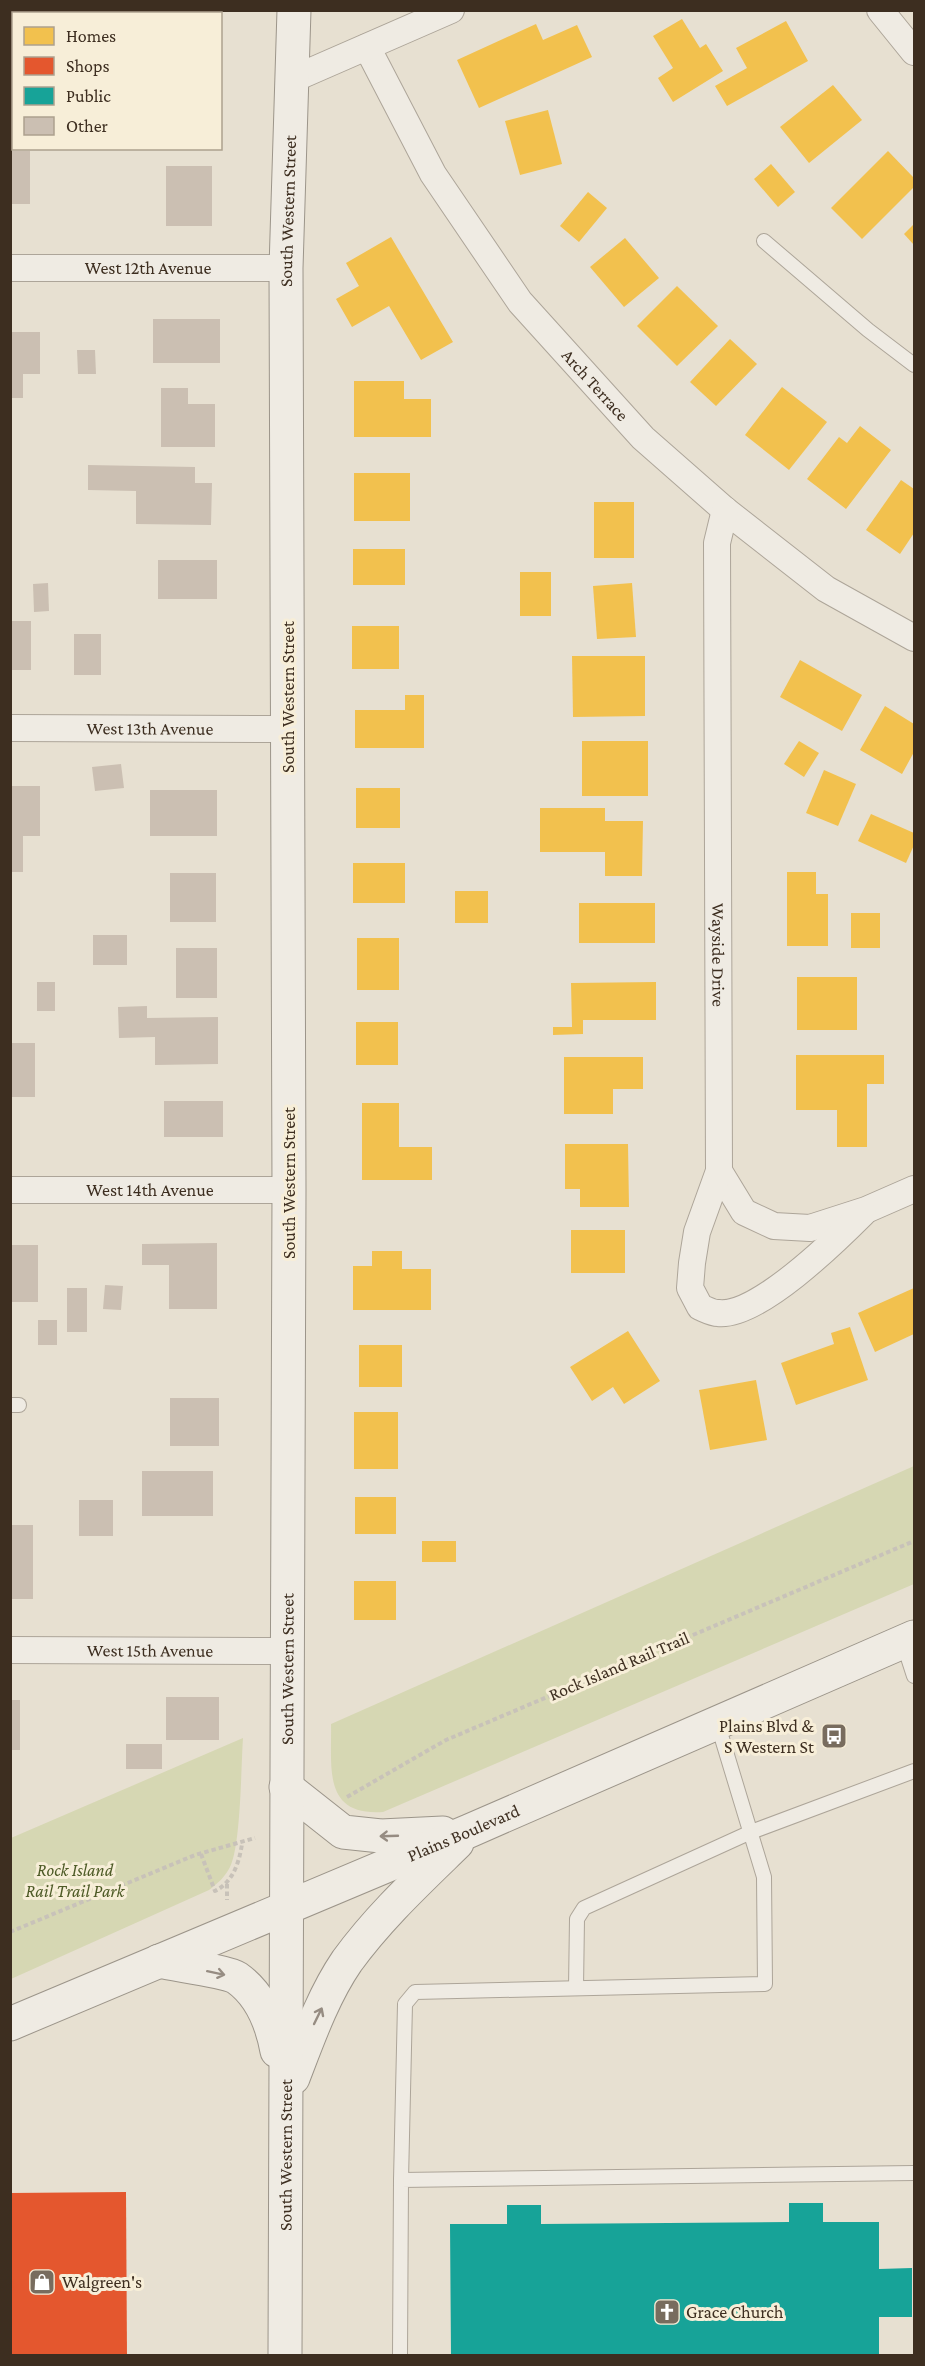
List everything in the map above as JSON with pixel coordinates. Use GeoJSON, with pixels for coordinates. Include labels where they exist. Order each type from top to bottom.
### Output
{"type":"FeatureCollection","features":[{"type":"Feature","properties":{"kind":"main road","name":"South Western Street"},"geometry":{"type":"LineString","coordinates":[[285,2355],[289,1190],[286,268],[294,10]]}},
{"type":"Feature","properties":{"kind":"main road","name":"Plains Boulevard"},"geometry":{"type":"LineString","coordinates":[[10,2024],[469,1832],[909,1640]]}},
{"type":"Feature","properties":{"kind":"main road"},"geometry":{"type":"LineString","coordinates":[[286,1787],[343,1832],[381,1836],[469,1832]]}},
{"type":"Feature","properties":{"kind":"main road"},"geometry":{"type":"LineString","coordinates":[[287,2095],[315,2020],[346,1962],[393,1905],[469,1832]]}},
{"type":"Feature","properties":{"kind":"main road"},"geometry":{"type":"LineString","coordinates":[[159,1961],[236,1977],[258,1998],[273,2032],[287,2095]]}},
{"type":"Feature","properties":{"kind":"street"},"geometry":{"type":"LineString","coordinates":[[293,79],[451,10]]}},
{"type":"Feature","properties":{"kind":"street"},"geometry":{"type":"LineString","coordinates":[[880,10],[915,52]]}},
{"type":"Feature","properties":{"kind":"street","name":"Arch Terrace"},"geometry":{"type":"LineString","coordinates":[[367,47],[433,174],[520,302],[643,438],[724,510],[826,589],[915,638]]}},
{"type":"Feature","properties":{"kind":"street","name":"West 12th Avenue"},"geometry":{"type":"LineString","coordinates":[[10,268],[286,268]]}},
{"type":"Feature","properties":{"kind":"street","name":"Wayside Drive"},"geometry":{"type":"LineString","coordinates":[[719,1171],[717,543],[724,510]]}},
{"type":"Feature","properties":{"kind":"street","name":"West 13th Avenue"},"geometry":{"type":"LineString","coordinates":[[10,728],[288,729]]}},
{"type":"Feature","properties":{"kind":"street"},"geometry":{"type":"LineString","coordinates":[[719,1171],[744,1212],[774,1226],[810,1227],[866,1210],[915,1189]]}},
{"type":"Feature","properties":{"kind":"street"},"geometry":{"type":"LineString","coordinates":[[719,1171],[697,1232],[690,1288],[700,1307],[719,1314],[746,1307],[784,1283],[820,1256],[866,1210]]}},
{"type":"Feature","properties":{"kind":"street","name":"West 14th Avenue"},"geometry":{"type":"LineString","coordinates":[[10,1190],[289,1190]]}},
{"type":"Feature","properties":{"kind":"street","name":"West 15th Avenue"},"geometry":{"type":"LineString","coordinates":[[10,1650],[288,1651]]}},
{"type":"Feature","properties":{"kind":"lane"},"geometry":{"type":"LineString","coordinates":[[764,241],[868,330],[915,365]]}},
{"type":"Feature","properties":{"kind":"lane"},"geometry":{"type":"LineString","coordinates":[[909,1640],[915,1676]]}},
{"type":"Feature","properties":{"kind":"lane"},"geometry":{"type":"LineString","coordinates":[[400,2355],[405,2004],[415,1992],[765,1984],[764,1877],[717,1722]]}},
{"type":"Feature","properties":{"kind":"lane"},"geometry":{"type":"LineString","coordinates":[[576,1988],[577,1919],[584,1908],[751,1832],[915,1771]]}},
{"type":"Feature","properties":{"kind":"lane"},"geometry":{"type":"LineString","coordinates":[[401,2180],[915,2173]]}},
{"type":"Feature","properties":{"kind":"path","name":"Rock Island Rail Trail"},"geometry":{"type":"LineString","coordinates":[[341,1800],[446,1740],[915,1541]]}},
{"type":"Feature","properties":{"kind":"path"},"geometry":{"type":"LineString","coordinates":[[10,1932],[133,1879],[201,1854],[242,1844],[235,1871],[227,1884],[215,1891],[201,1854]]}},
{"type":"Feature","properties":{"kind":"green space"},"geometry":{"type":"Polygon","coordinates":[[[914,1466],[914,1584],[383,1812],[363,1811],[349,1806],[340,1797],[332,1772],[331,1724],[914,1466]]]}},
{"type":"Feature","properties":{"kind":"green space","name":"Rock Island Rail Trail Park"},"geometry":{"type":"Polygon","coordinates":[[[243,1738],[240,1805],[234,1856],[221,1880],[209,1890],[11,1979],[11,1838],[243,1738]]]}},
{"type":"Feature","properties":{"kind":"building: Homes"},"geometry":{"type":"Polygon","coordinates":[[[682,19],[700,48],[706,44],[723,71],[673,102],[658,78],[673,68],[653,36],[682,19]]]}},
{"type":"Feature","properties":{"kind":"building: Homes"},"geometry":{"type":"Polygon","coordinates":[[[786,21],[808,61],[727,106],[715,86],[747,68],[736,48],[786,21]]]}},
{"type":"Feature","properties":{"kind":"building: Homes"},"geometry":{"type":"Polygon","coordinates":[[[536,24],[543,40],[577,25],[592,57],[479,108],[457,60],[536,24]]]}},
{"type":"Feature","properties":{"kind":"building: Homes"},"geometry":{"type":"Polygon","coordinates":[[[833,85],[862,120],[809,163],[780,127],[833,85]]]}},
{"type":"Feature","properties":{"kind":"building: Homes"},"geometry":{"type":"Polygon","coordinates":[[[548,110],[562,164],[520,175],[505,121],[548,110]]]}},
{"type":"Feature","properties":{"kind":"building: Homes"},"geometry":{"type":"Polygon","coordinates":[[[888,151],[914,178],[914,187],[862,239],[831,208],[888,151]]]}},
{"type":"Feature","properties":{"kind":"building: Homes"},"geometry":{"type":"Polygon","coordinates":[[[771,164],[795,192],[778,207],[754,179],[771,164]]]}},
{"type":"Feature","properties":{"kind":"building: Homes"},"geometry":{"type":"Polygon","coordinates":[[[588,192],[607,208],[579,242],[560,226],[588,192]]]}},
{"type":"Feature","properties":{"kind":"building: Homes"},"geometry":{"type":"Polygon","coordinates":[[[914,224],[914,245],[904,234],[914,224]]]}},
{"type":"Feature","properties":{"kind":"building: Homes"},"geometry":{"type":"Polygon","coordinates":[[[391,237],[453,342],[421,360],[389,306],[352,327],[336,299],[359,286],[346,263],[391,237]]]}},
{"type":"Feature","properties":{"kind":"building: Homes"},"geometry":{"type":"Polygon","coordinates":[[[625,238],[659,278],[624,307],[590,267],[625,238]]]}},
{"type":"Feature","properties":{"kind":"building: Homes"},"geometry":{"type":"Polygon","coordinates":[[[677,286],[718,326],[677,366],[637,326],[677,286]]]}},
{"type":"Feature","properties":{"kind":"building: Homes"},"geometry":{"type":"Polygon","coordinates":[[[730,339],[757,364],[716,406],[690,382],[730,339]]]}},
{"type":"Feature","properties":{"kind":"building: Homes"},"geometry":{"type":"Polygon","coordinates":[[[354,381],[404,381],[404,399],[431,399],[431,437],[354,437],[354,381]]]}},
{"type":"Feature","properties":{"kind":"building: Homes"},"geometry":{"type":"Polygon","coordinates":[[[782,387],[827,422],[789,470],[745,435],[782,387]]]}},
{"type":"Feature","properties":{"kind":"building: Homes"},"geometry":{"type":"Polygon","coordinates":[[[860,426],[891,450],[846,509],[807,479],[839,437],[847,443],[860,426]]]}},
{"type":"Feature","properties":{"kind":"building: Homes"},"geometry":{"type":"Polygon","coordinates":[[[354,473],[410,473],[410,521],[354,521],[354,473]]]}},
{"type":"Feature","properties":{"kind":"building: Homes"},"geometry":{"type":"Polygon","coordinates":[[[901,480],[914,489],[914,533],[900,554],[866,530],[901,480]]]}},
{"type":"Feature","properties":{"kind":"building: Homes"},"geometry":{"type":"Polygon","coordinates":[[[594,502],[634,502],[634,558],[594,558],[594,502]]]}},
{"type":"Feature","properties":{"kind":"building: Homes"},"geometry":{"type":"Polygon","coordinates":[[[353,549],[405,549],[405,585],[353,585],[353,549]]]}},
{"type":"Feature","properties":{"kind":"building: Homes"},"geometry":{"type":"Polygon","coordinates":[[[520,572],[551,572],[551,616],[520,616],[520,572]]]}},
{"type":"Feature","properties":{"kind":"building: Homes"},"geometry":{"type":"Polygon","coordinates":[[[632,583],[636,637],[597,639],[593,586],[632,583]]]}},
{"type":"Feature","properties":{"kind":"building: Homes"},"geometry":{"type":"Polygon","coordinates":[[[352,626],[399,626],[399,669],[352,669],[352,626]]]}},
{"type":"Feature","properties":{"kind":"building: Homes"},"geometry":{"type":"Polygon","coordinates":[[[572,656],[645,656],[645,716],[573,717],[572,656]]]}},
{"type":"Feature","properties":{"kind":"building: Homes"},"geometry":{"type":"Polygon","coordinates":[[[800,660],[862,695],[842,731],[780,697],[800,660]]]}},
{"type":"Feature","properties":{"kind":"building: Homes"},"geometry":{"type":"Polygon","coordinates":[[[405,695],[424,695],[424,748],[355,748],[355,710],[405,710],[405,695]]]}},
{"type":"Feature","properties":{"kind":"building: Homes"},"geometry":{"type":"Polygon","coordinates":[[[885,706],[914,724],[914,752],[902,774],[860,750],[885,706]]]}},
{"type":"Feature","properties":{"kind":"building: Homes"},"geometry":{"type":"Polygon","coordinates":[[[582,741],[648,741],[648,796],[582,796],[582,741]]]}},
{"type":"Feature","properties":{"kind":"building: Homes"},"geometry":{"type":"Polygon","coordinates":[[[799,741],[819,753],[804,777],[784,764],[799,741]]]}},
{"type":"Feature","properties":{"kind":"building: Homes"},"geometry":{"type":"Polygon","coordinates":[[[824,770],[856,784],[838,826],[806,813],[824,770]]]}},
{"type":"Feature","properties":{"kind":"building: Homes"},"geometry":{"type":"Polygon","coordinates":[[[356,788],[400,788],[400,828],[356,828],[356,788]]]}},
{"type":"Feature","properties":{"kind":"building: Homes"},"geometry":{"type":"Polygon","coordinates":[[[540,808],[605,808],[605,821],[643,821],[642,876],[605,876],[605,852],[540,852],[540,808]]]}},
{"type":"Feature","properties":{"kind":"building: Homes"},"geometry":{"type":"Polygon","coordinates":[[[871,814],[914,833],[914,845],[906,863],[858,841],[871,814]]]}},
{"type":"Feature","properties":{"kind":"building: Homes"},"geometry":{"type":"Polygon","coordinates":[[[353,863],[405,863],[405,903],[353,903],[353,863]]]}},
{"type":"Feature","properties":{"kind":"building: Homes"},"geometry":{"type":"Polygon","coordinates":[[[787,872],[816,872],[816,894],[828,894],[828,946],[787,946],[787,872]]]}},
{"type":"Feature","properties":{"kind":"building: Homes"},"geometry":{"type":"Polygon","coordinates":[[[455,891],[488,891],[488,923],[455,923],[455,891]]]}},
{"type":"Feature","properties":{"kind":"building: Homes"},"geometry":{"type":"Polygon","coordinates":[[[579,903],[655,903],[655,943],[579,943],[579,903]]]}},
{"type":"Feature","properties":{"kind":"building: Homes"},"geometry":{"type":"Polygon","coordinates":[[[851,913],[880,913],[880,948],[851,948],[851,913]]]}},
{"type":"Feature","properties":{"kind":"building: Homes"},"geometry":{"type":"Polygon","coordinates":[[[357,938],[399,938],[399,990],[357,990],[357,938]]]}},
{"type":"Feature","properties":{"kind":"building: Homes"},"geometry":{"type":"Polygon","coordinates":[[[797,977],[857,977],[857,1030],[797,1030],[797,977]]]}},
{"type":"Feature","properties":{"kind":"building: Homes"},"geometry":{"type":"Polygon","coordinates":[[[656,982],[656,1020],[583,1020],[583,1034],[553,1035],[553,1027],[572,1027],[571,983],[656,982]]]}},
{"type":"Feature","properties":{"kind":"building: Homes"},"geometry":{"type":"Polygon","coordinates":[[[356,1022],[398,1022],[398,1065],[356,1065],[356,1022]]]}},
{"type":"Feature","properties":{"kind":"building: Homes"},"geometry":{"type":"Polygon","coordinates":[[[796,1055],[884,1055],[884,1084],[867,1084],[867,1147],[837,1147],[837,1110],[796,1110],[796,1055]]]}},
{"type":"Feature","properties":{"kind":"building: Homes"},"geometry":{"type":"Polygon","coordinates":[[[564,1057],[643,1057],[643,1089],[613,1089],[613,1114],[564,1114],[564,1057]]]}},
{"type":"Feature","properties":{"kind":"building: Homes"},"geometry":{"type":"Polygon","coordinates":[[[362,1103],[399,1103],[399,1147],[432,1147],[432,1180],[362,1180],[362,1103]]]}},
{"type":"Feature","properties":{"kind":"building: Homes"},"geometry":{"type":"Polygon","coordinates":[[[565,1144],[628,1144],[629,1207],[580,1207],[580,1189],[565,1189],[565,1144]]]}},
{"type":"Feature","properties":{"kind":"building: Homes"},"geometry":{"type":"Polygon","coordinates":[[[571,1230],[625,1230],[625,1273],[571,1273],[571,1230]]]}},
{"type":"Feature","properties":{"kind":"building: Homes"},"geometry":{"type":"Polygon","coordinates":[[[372,1251],[402,1251],[402,1269],[431,1269],[431,1310],[353,1310],[353,1266],[372,1266],[372,1251]]]}},
{"type":"Feature","properties":{"kind":"building: Homes"},"geometry":{"type":"Polygon","coordinates":[[[914,1288],[914,1334],[875,1352],[858,1313],[914,1288]]]}},
{"type":"Feature","properties":{"kind":"building: Homes"},"geometry":{"type":"Polygon","coordinates":[[[850,1327],[868,1380],[796,1405],[781,1363],[834,1344],[831,1333],[850,1327]]]}},
{"type":"Feature","properties":{"kind":"building: Homes"},"geometry":{"type":"Polygon","coordinates":[[[628,1331],[660,1381],[624,1404],[613,1387],[592,1401],[570,1367],[628,1331]]]}},
{"type":"Feature","properties":{"kind":"building: Homes"},"geometry":{"type":"Polygon","coordinates":[[[359,1345],[402,1345],[402,1387],[359,1387],[359,1345]]]}},
{"type":"Feature","properties":{"kind":"building: Homes"},"geometry":{"type":"Polygon","coordinates":[[[756,1380],[767,1440],[710,1450],[699,1390],[756,1380]]]}},
{"type":"Feature","properties":{"kind":"building: Homes"},"geometry":{"type":"Polygon","coordinates":[[[354,1412],[398,1412],[398,1469],[354,1469],[354,1412]]]}},
{"type":"Feature","properties":{"kind":"building: Homes"},"geometry":{"type":"Polygon","coordinates":[[[355,1497],[396,1497],[396,1534],[355,1534],[355,1497]]]}},
{"type":"Feature","properties":{"kind":"building: Homes"},"geometry":{"type":"Polygon","coordinates":[[[422,1541],[456,1541],[456,1562],[422,1562],[422,1541]]]}},
{"type":"Feature","properties":{"kind":"building: Homes"},"geometry":{"type":"Polygon","coordinates":[[[354,1581],[396,1581],[396,1620],[354,1620],[354,1581]]]}},
{"type":"Feature","properties":{"kind":"building: Shops"},"geometry":{"type":"Polygon","coordinates":[[[126,2192],[127,2356],[10,2356],[10,2193],[126,2192]]]}},
{"type":"Feature","properties":{"kind":"building: Public"},"geometry":{"type":"Polygon","coordinates":[[[789,2203],[823,2203],[823,2222],[879,2222],[879,2269],[912,2268],[912,2317],[879,2317],[879,2356],[451,2356],[450,2224],[507,2224],[507,2205],[541,2205],[541,2224],[789,2222],[789,2203]]]}},
{"type":"Feature","properties":{"kind":"building: Other"},"geometry":{"type":"Polygon","coordinates":[[[10,151],[30,151],[30,204],[10,204],[10,151]]]}},
{"type":"Feature","properties":{"kind":"building: Other"},"geometry":{"type":"Polygon","coordinates":[[[166,166],[212,166],[212,226],[166,226],[166,166]]]}},
{"type":"Feature","properties":{"kind":"building: Other"},"geometry":{"type":"Polygon","coordinates":[[[153,319],[220,319],[220,363],[153,363],[153,319]]]}},
{"type":"Feature","properties":{"kind":"building: Other"},"geometry":{"type":"Polygon","coordinates":[[[10,332],[40,332],[40,374],[23,374],[23,398],[10,398],[10,332]]]}},
{"type":"Feature","properties":{"kind":"building: Other"},"geometry":{"type":"Polygon","coordinates":[[[77,350],[95,350],[96,374],[78,374],[77,350]]]}},
{"type":"Feature","properties":{"kind":"building: Other"},"geometry":{"type":"Polygon","coordinates":[[[161,388],[188,388],[188,404],[215,404],[215,447],[161,447],[161,388]]]}},
{"type":"Feature","properties":{"kind":"building: Other"},"geometry":{"type":"Polygon","coordinates":[[[88,465],[195,467],[195,483],[212,483],[211,525],[136,524],[136,491],[88,490],[88,465]]]}},
{"type":"Feature","properties":{"kind":"building: Other"},"geometry":{"type":"Polygon","coordinates":[[[158,560],[217,560],[217,599],[158,599],[158,560]]]}},
{"type":"Feature","properties":{"kind":"building: Other"},"geometry":{"type":"Polygon","coordinates":[[[48,583],[49,611],[34,612],[33,584],[48,583]]]}},
{"type":"Feature","properties":{"kind":"building: Other"},"geometry":{"type":"Polygon","coordinates":[[[10,621],[31,621],[31,670],[10,670],[10,621]]]}},
{"type":"Feature","properties":{"kind":"building: Other"},"geometry":{"type":"Polygon","coordinates":[[[74,634],[101,634],[101,675],[74,675],[74,634]]]}},
{"type":"Feature","properties":{"kind":"building: Other"},"geometry":{"type":"Polygon","coordinates":[[[121,764],[124,788],[95,791],[92,767],[121,764]]]}},
{"type":"Feature","properties":{"kind":"building: Other"},"geometry":{"type":"Polygon","coordinates":[[[10,786],[40,786],[40,836],[23,836],[23,872],[10,872],[10,786]]]}},
{"type":"Feature","properties":{"kind":"building: Other"},"geometry":{"type":"Polygon","coordinates":[[[150,790],[217,790],[217,836],[150,836],[150,790]]]}},
{"type":"Feature","properties":{"kind":"building: Other"},"geometry":{"type":"Polygon","coordinates":[[[170,873],[216,873],[216,922],[170,922],[170,873]]]}},
{"type":"Feature","properties":{"kind":"building: Other"},"geometry":{"type":"Polygon","coordinates":[[[93,935],[127,935],[127,965],[93,965],[93,935]]]}},
{"type":"Feature","properties":{"kind":"building: Other"},"geometry":{"type":"Polygon","coordinates":[[[176,948],[217,948],[217,998],[176,998],[176,948]]]}},
{"type":"Feature","properties":{"kind":"building: Other"},"geometry":{"type":"Polygon","coordinates":[[[37,982],[55,982],[55,1011],[37,1011],[37,982]]]}},
{"type":"Feature","properties":{"kind":"building: Other"},"geometry":{"type":"Polygon","coordinates":[[[147,1006],[147,1018],[218,1017],[218,1064],[155,1065],[155,1037],[119,1038],[118,1007],[147,1006]]]}},
{"type":"Feature","properties":{"kind":"building: Other"},"geometry":{"type":"Polygon","coordinates":[[[10,1043],[35,1043],[35,1097],[10,1097],[10,1043]]]}},
{"type":"Feature","properties":{"kind":"building: Other"},"geometry":{"type":"Polygon","coordinates":[[[164,1101],[223,1101],[223,1137],[164,1137],[164,1101]]]}},
{"type":"Feature","properties":{"kind":"building: Other"},"geometry":{"type":"Polygon","coordinates":[[[217,1243],[217,1309],[169,1309],[169,1265],[142,1265],[142,1244],[217,1243]]]}},
{"type":"Feature","properties":{"kind":"building: Other"},"geometry":{"type":"Polygon","coordinates":[[[10,1245],[38,1245],[38,1302],[10,1302],[10,1245]]]}},
{"type":"Feature","properties":{"kind":"building: Other"},"geometry":{"type":"Polygon","coordinates":[[[105,1285],[123,1286],[121,1310],[103,1309],[105,1285]]]}},
{"type":"Feature","properties":{"kind":"building: Other"},"geometry":{"type":"Polygon","coordinates":[[[67,1288],[87,1288],[87,1332],[67,1332],[67,1288]]]}},
{"type":"Feature","properties":{"kind":"building: Other"},"geometry":{"type":"Polygon","coordinates":[[[38,1320],[57,1320],[57,1345],[38,1345],[38,1320]]]}},
{"type":"Feature","properties":{"kind":"building: Other"},"geometry":{"type":"Polygon","coordinates":[[[170,1398],[219,1398],[219,1446],[170,1446],[170,1398]]]}},
{"type":"Feature","properties":{"kind":"building: Other"},"geometry":{"type":"Polygon","coordinates":[[[142,1471],[213,1471],[213,1516],[142,1516],[142,1471]]]}},
{"type":"Feature","properties":{"kind":"building: Other"},"geometry":{"type":"Polygon","coordinates":[[[79,1500],[113,1500],[113,1536],[79,1536],[79,1500]]]}},
{"type":"Feature","properties":{"kind":"building: Other"},"geometry":{"type":"Polygon","coordinates":[[[10,1525],[33,1525],[33,1599],[10,1599],[10,1525]]]}},
{"type":"Feature","properties":{"kind":"building: Other"},"geometry":{"type":"Polygon","coordinates":[[[166,1697],[219,1697],[219,1740],[166,1740],[166,1697]]]}},
{"type":"Feature","properties":{"kind":"building: Other"},"geometry":{"type":"Polygon","coordinates":[[[10,1700],[20,1700],[20,1750],[10,1750],[10,1700]]]}},
{"type":"Feature","properties":{"kind":"building: Other"},"geometry":{"type":"Polygon","coordinates":[[[126,1744],[162,1744],[162,1769],[126,1769],[126,1744]]]}},
{"type":"Feature","properties":{"kind":"place","name":"Plains Blvd & S Western St"},"geometry":{"type":"Point","coordinates":[834,1736]}},
{"type":"Feature","properties":{"kind":"place","name":"Walgreen's"},"geometry":{"type":"Point","coordinates":[42,2282]}},
{"type":"Feature","properties":{"kind":"place","name":"Grace Church"},"geometry":{"type":"Point","coordinates":[667,2312]}}]}
